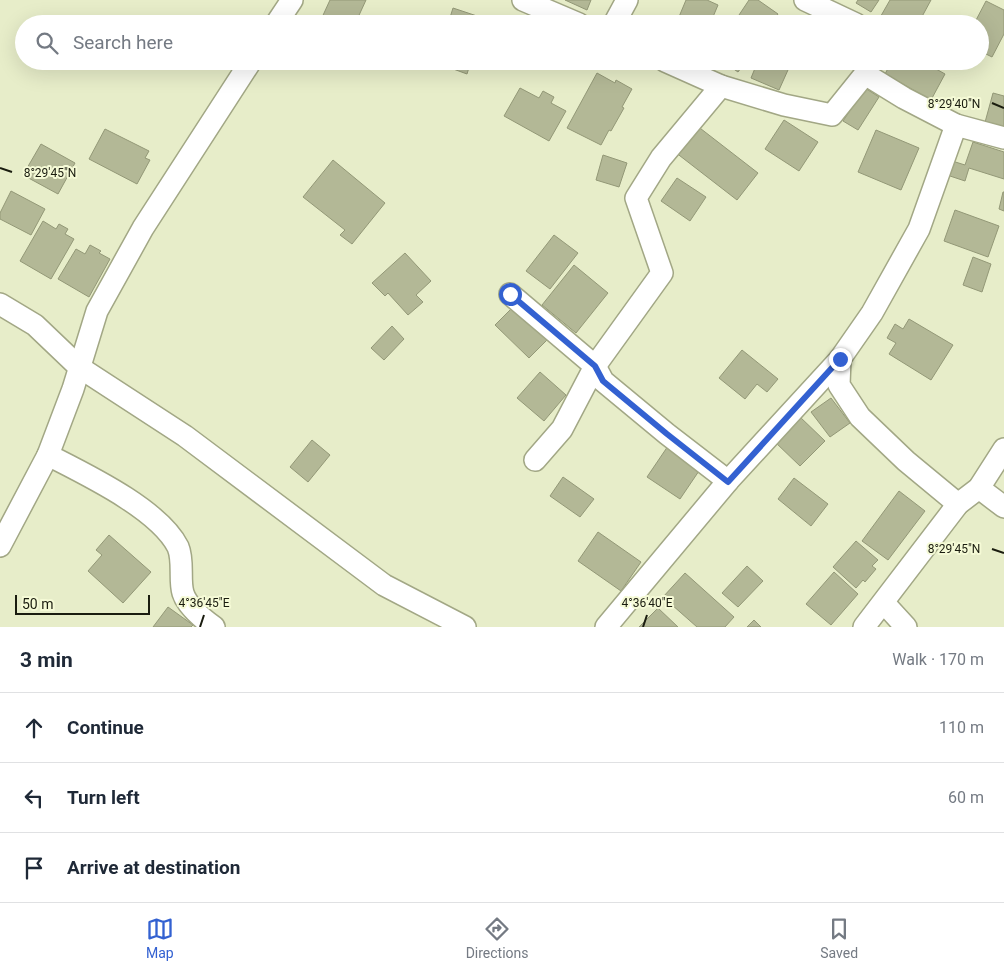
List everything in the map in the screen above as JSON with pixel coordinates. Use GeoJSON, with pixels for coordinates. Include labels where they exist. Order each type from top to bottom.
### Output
{"type":"FeatureCollection","features":[{"type":"Feature","properties":{"kind":"street"},"geometry":{"type":"LineString","coordinates":[[282,15],[292,0]]}},
{"type":"Feature","properties":{"kind":"street"},"geometry":{"type":"LineString","coordinates":[[523,0],[558,15]]}},
{"type":"Feature","properties":{"kind":"street"},"geometry":{"type":"LineString","coordinates":[[619,15],[627,0]]}},
{"type":"Feature","properties":{"kind":"street"},"geometry":{"type":"LineString","coordinates":[[805,0],[837,15]]}},
{"type":"Feature","properties":{"kind":"street"},"geometry":{"type":"LineString","coordinates":[[0,546],[48,455],[73,388],[97,312],[139,236],[245,70]]}},
{"type":"Feature","properties":{"kind":"street"},"geometry":{"type":"LineString","coordinates":[[685,70],[721,86],[784,105],[832,115],[866,70]]}},
{"type":"Feature","properties":{"kind":"street"},"geometry":{"type":"LineString","coordinates":[[869,70],[904,98],[956,124],[1004,138]]}},
{"type":"Feature","properties":{"kind":"street"},"geometry":{"type":"LineString","coordinates":[[535,460],[562,430],[595,366],[662,273],[636,198],[661,158],[721,86]]}},
{"type":"Feature","properties":{"kind":"street"},"geometry":{"type":"LineString","coordinates":[[606,627],[728,482],[840,359],[872,313],[919,229],[956,124]]}},
{"type":"Feature","properties":{"kind":"street"},"geometry":{"type":"LineString","coordinates":[[510,294],[595,366],[603,381],[728,482]]}},
{"type":"Feature","properties":{"kind":"street"},"geometry":{"type":"LineString","coordinates":[[0,304],[34,325],[79,366],[185,436],[384,585],[465,627]]}},
{"type":"Feature","properties":{"kind":"street"},"geometry":{"type":"LineString","coordinates":[[840,359],[839,385],[860,417],[906,461],[958,504]]}},
{"type":"Feature","properties":{"kind":"street"},"geometry":{"type":"LineString","coordinates":[[864,627],[958,504],[979,488],[1004,449]]}},
{"type":"Feature","properties":{"kind":"street"},"geometry":{"type":"LineString","coordinates":[[48,455],[88,475],[134,503],[161,526],[178,548],[183,593],[192,606],[214,627]]}},
{"type":"Feature","properties":{"kind":"street"},"geometry":{"type":"LineString","coordinates":[[979,488],[1004,507]]}},
{"type":"Feature","properties":{"kind":"street"},"geometry":{"type":"LineString","coordinates":[[884,603],[906,627]]}},
{"type":"Feature","properties":{"kind":"building"},"geometry":{"type":"Polygon","coordinates":[[[330,0],[366,0],[359,15],[323,15],[330,0]]]}},
{"type":"Feature","properties":{"kind":"building"},"geometry":{"type":"Polygon","coordinates":[[[565,0],[591,0],[587,10],[565,0]]]}},
{"type":"Feature","properties":{"kind":"building"},"geometry":{"type":"Polygon","coordinates":[[[686,0],[707,0],[718,5],[714,15],[680,15],[686,0]]]}},
{"type":"Feature","properties":{"kind":"building"},"geometry":{"type":"Polygon","coordinates":[[[749,0],[758,0],[778,14],[777,15],[739,15],[749,0]]]}},
{"type":"Feature","properties":{"kind":"building"},"geometry":{"type":"Polygon","coordinates":[[[858,0],[879,0],[871,12],[856,3],[858,0]]]}},
{"type":"Feature","properties":{"kind":"building"},"geometry":{"type":"Polygon","coordinates":[[[890,0],[931,0],[923,15],[881,15],[890,0]]]}},
{"type":"Feature","properties":{"kind":"building"},"geometry":{"type":"Polygon","coordinates":[[[986,1],[1004,10],[1004,34],[992,57],[989,56],[989,15],[979,15],[986,1]]]}},
{"type":"Feature","properties":{"kind":"building"},"geometry":{"type":"Polygon","coordinates":[[[453,8],[474,15],[451,15],[453,8]]]}},
{"type":"Feature","properties":{"kind":"building"},"geometry":{"type":"Polygon","coordinates":[[[456,70],[468,70],[467,74],[456,70]]]}},
{"type":"Feature","properties":{"kind":"building"},"geometry":{"type":"Polygon","coordinates":[[[754,70],[788,70],[779,90],[751,78],[754,70]]]}},
{"type":"Feature","properties":{"kind":"building"},"geometry":{"type":"Polygon","coordinates":[[[887,70],[938,70],[945,74],[931,100],[885,74],[887,70]]]}},
{"type":"Feature","properties":{"kind":"building"},"geometry":{"type":"Polygon","coordinates":[[[597,73],[615,83],[616,80],[632,89],[622,107],[624,108],[601,145],[567,128],[597,73]]]}},
{"type":"Feature","properties":{"kind":"building"},"geometry":{"type":"Polygon","coordinates":[[[520,88],[539,98],[543,91],[554,97],[551,103],[566,111],[549,141],[504,116],[520,88]]]}},
{"type":"Feature","properties":{"kind":"building"},"geometry":{"type":"Polygon","coordinates":[[[865,88],[879,97],[858,130],[843,121],[865,88]]]}},
{"type":"Feature","properties":{"kind":"building"},"geometry":{"type":"Polygon","coordinates":[[[993,93],[1004,96],[1004,131],[984,126],[993,93]]]}},
{"type":"Feature","properties":{"kind":"building"},"geometry":{"type":"Polygon","coordinates":[[[784,120],[818,142],[799,171],[765,149],[784,120]]]}},
{"type":"Feature","properties":{"kind":"building"},"geometry":{"type":"Polygon","coordinates":[[[696,125],[758,173],[737,200],[675,152],[696,125]]]}},
{"type":"Feature","properties":{"kind":"building"},"geometry":{"type":"Polygon","coordinates":[[[105,129],[149,151],[145,158],[150,160],[137,184],[89,159],[105,129]]]}},
{"type":"Feature","properties":{"kind":"building"},"geometry":{"type":"Polygon","coordinates":[[[876,130],[919,148],[901,190],[858,172],[876,130]]]}},
{"type":"Feature","properties":{"kind":"building"},"geometry":{"type":"Polygon","coordinates":[[[973,142],[1004,152],[1004,179],[969,168],[965,181],[944,174],[949,160],[965,165],[973,142]]]}},
{"type":"Feature","properties":{"kind":"building"},"geometry":{"type":"Polygon","coordinates":[[[41,144],[75,163],[58,194],[23,175],[41,144]]]}},
{"type":"Feature","properties":{"kind":"building"},"geometry":{"type":"Polygon","coordinates":[[[603,155],[627,163],[619,187],[596,180],[603,155]]]}},
{"type":"Feature","properties":{"kind":"building"},"geometry":{"type":"Polygon","coordinates":[[[333,160],[385,203],[352,244],[340,235],[345,230],[303,197],[333,160]]]}},
{"type":"Feature","properties":{"kind":"building"},"geometry":{"type":"Polygon","coordinates":[[[677,178],[706,197],[690,221],[661,201],[677,178]]]}},
{"type":"Feature","properties":{"kind":"building"},"geometry":{"type":"Polygon","coordinates":[[[11,191],[45,209],[31,235],[0,219],[0,213],[11,191]]]}},
{"type":"Feature","properties":{"kind":"building"},"geometry":{"type":"Polygon","coordinates":[[[1004,192],[1004,211],[999,209],[1004,192]]]}},
{"type":"Feature","properties":{"kind":"building"},"geometry":{"type":"Polygon","coordinates":[[[955,210],[999,226],[988,257],[944,241],[955,210]]]}},
{"type":"Feature","properties":{"kind":"building"},"geometry":{"type":"Polygon","coordinates":[[[43,221],[56,229],[59,224],[68,229],[65,234],[74,239],[51,279],[20,261],[43,221]]]}},
{"type":"Feature","properties":{"kind":"building"},"geometry":{"type":"Polygon","coordinates":[[[554,235],[578,253],[550,289],[526,271],[554,235]]]}},
{"type":"Feature","properties":{"kind":"building"},"geometry":{"type":"Polygon","coordinates":[[[90,245],[110,259],[89,297],[58,279],[76,249],[85,254],[90,245]]]}},
{"type":"Feature","properties":{"kind":"building"},"geometry":{"type":"Polygon","coordinates":[[[405,253],[431,281],[416,295],[423,302],[408,315],[388,293],[385,296],[372,283],[405,253]]]}},
{"type":"Feature","properties":{"kind":"building"},"geometry":{"type":"Polygon","coordinates":[[[973,257],[991,264],[982,292],[963,285],[973,257]]]}},
{"type":"Feature","properties":{"kind":"building"},"geometry":{"type":"Polygon","coordinates":[[[574,265],[608,293],[576,333],[542,305],[574,265]]]}},
{"type":"Feature","properties":{"kind":"building"},"geometry":{"type":"Polygon","coordinates":[[[515,305],[549,338],[529,358],[495,325],[515,305]]]}},
{"type":"Feature","properties":{"kind":"building"},"geometry":{"type":"Polygon","coordinates":[[[909,319],[953,345],[931,380],[889,354],[896,343],[887,338],[895,324],[903,329],[909,319]]]}},
{"type":"Feature","properties":{"kind":"building"},"geometry":{"type":"Polygon","coordinates":[[[392,326],[404,339],[384,360],[371,348],[392,326]]]}},
{"type":"Feature","properties":{"kind":"building"},"geometry":{"type":"Polygon","coordinates":[[[742,350],[778,379],[767,392],[757,384],[745,399],[719,378],[742,350]]]}},
{"type":"Feature","properties":{"kind":"building"},"geometry":{"type":"Polygon","coordinates":[[[540,372],[566,395],[544,421],[517,398],[540,372]]]}},
{"type":"Feature","properties":{"kind":"building"},"geometry":{"type":"Polygon","coordinates":[[[831,398],[850,423],[830,437],[811,412],[831,398]]]}},
{"type":"Feature","properties":{"kind":"building"},"geometry":{"type":"Polygon","coordinates":[[[799,416],[825,441],[800,466],[775,442],[799,416]]]}},
{"type":"Feature","properties":{"kind":"building"},"geometry":{"type":"Polygon","coordinates":[[[312,440],[330,455],[308,482],[290,467],[312,440]]]}},
{"type":"Feature","properties":{"kind":"building"},"geometry":{"type":"Polygon","coordinates":[[[668,446],[701,468],[680,499],[647,477],[668,446]]]}},
{"type":"Feature","properties":{"kind":"building"},"geometry":{"type":"Polygon","coordinates":[[[563,477],[594,499],[580,517],[550,496],[563,477]]]}},
{"type":"Feature","properties":{"kind":"building"},"geometry":{"type":"Polygon","coordinates":[[[794,478],[828,504],[811,526],[778,499],[794,478]]]}},
{"type":"Feature","properties":{"kind":"building"},"geometry":{"type":"Polygon","coordinates":[[[899,491],[925,511],[888,560],[862,541],[899,491]]]}},
{"type":"Feature","properties":{"kind":"building"},"geometry":{"type":"Polygon","coordinates":[[[598,532],[641,562],[621,591],[578,561],[598,532]]]}},
{"type":"Feature","properties":{"kind":"building"},"geometry":{"type":"Polygon","coordinates":[[[109,535],[151,572],[123,603],[88,571],[102,555],[96,550],[109,535]]]}},
{"type":"Feature","properties":{"kind":"building"},"geometry":{"type":"Polygon","coordinates":[[[856,541],[878,560],[872,566],[876,569],[865,582],[863,580],[856,588],[833,567],[856,541]]]}},
{"type":"Feature","properties":{"kind":"building"},"geometry":{"type":"Polygon","coordinates":[[[747,566],[763,581],[738,607],[722,593],[747,566]]]}},
{"type":"Feature","properties":{"kind":"building"},"geometry":{"type":"Polygon","coordinates":[[[834,572],[858,594],[831,625],[806,604],[834,572]]]}},
{"type":"Feature","properties":{"kind":"building"},"geometry":{"type":"Polygon","coordinates":[[[685,573],[734,617],[725,627],[697,627],[663,597],[685,573]]]}},
{"type":"Feature","properties":{"kind":"building"},"geometry":{"type":"Polygon","coordinates":[[[168,607],[193,625],[191,627],[153,627],[168,607]]]}},
{"type":"Feature","properties":{"kind":"building"},"geometry":{"type":"Polygon","coordinates":[[[658,608],[678,627],[639,627],[658,608]]]}},
{"type":"Feature","properties":{"kind":"building"},"geometry":{"type":"Polygon","coordinates":[[[754,620],[761,627],[747,627],[754,620]]]}},
{"type":"Feature","properties":{"kind":"route"},"geometry":{"type":"LineString","coordinates":[[510,294],[595,366],[603,381],[728,482],[840,359]]}}]}
